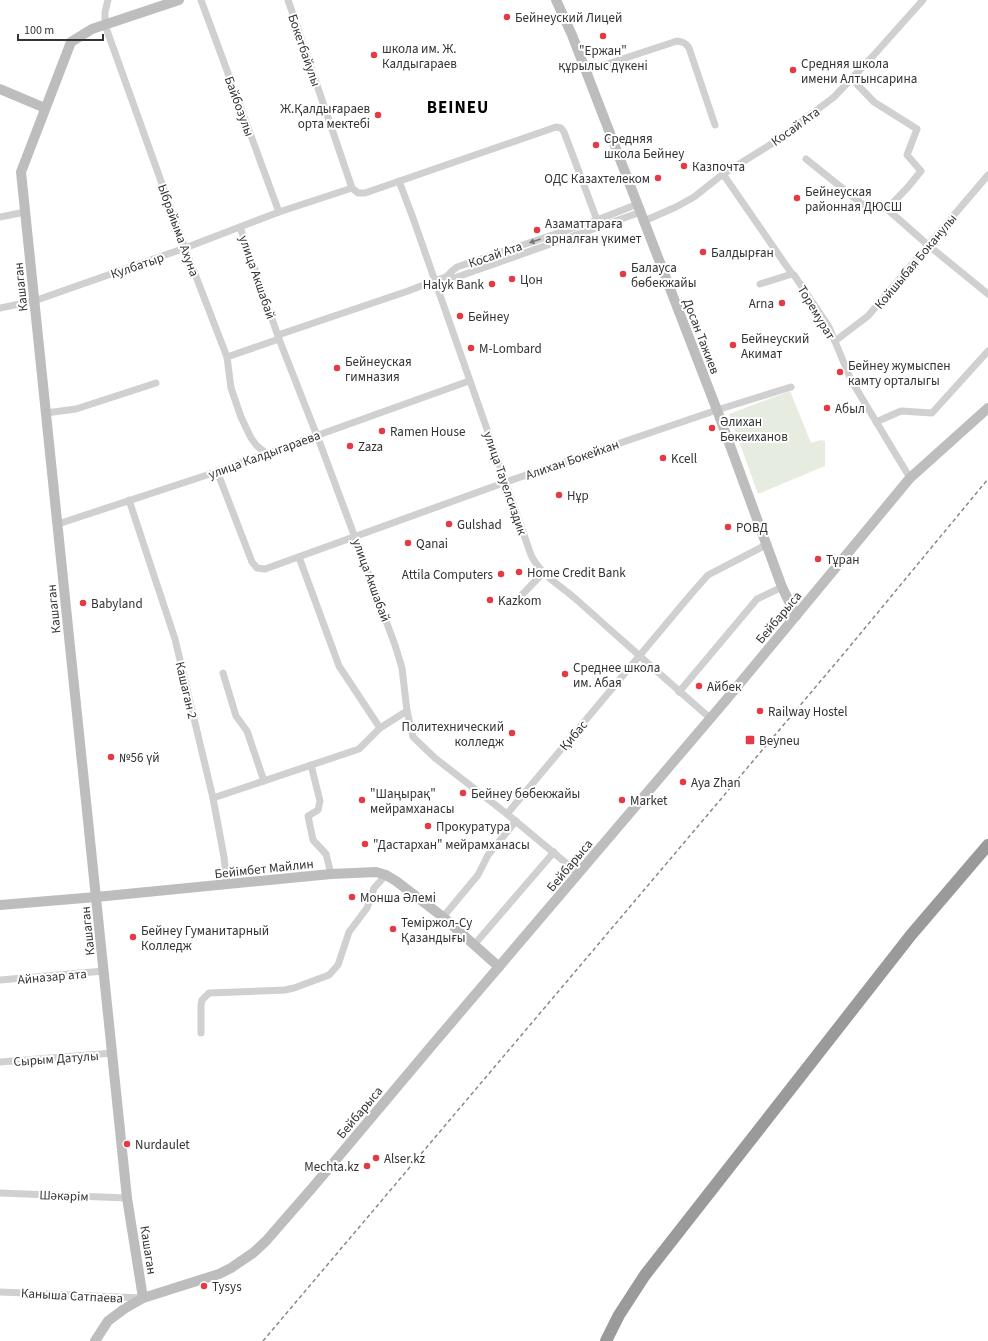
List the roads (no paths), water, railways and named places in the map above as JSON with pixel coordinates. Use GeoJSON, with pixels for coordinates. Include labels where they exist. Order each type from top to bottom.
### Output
{"type":"FeatureCollection","features":[{"type":"Feature","properties":{"kind":"highway"},"geometry":{"type":"LineString","coordinates":[[606,1341],[619,1315],[645,1275],[911,935],[988,845]]}},
{"type":"Feature","properties":{"kind":"street","name":"Ыбрайыма Ахуна"},"geometry":{"type":"LineString","coordinates":[[108,0],[105,12],[105,25],[185,248],[227,357],[231,388],[251,438],[257,446],[266,453]]}},
{"type":"Feature","properties":{"kind":"street","name":"Кашаган"},"geometry":{"type":"LineString","coordinates":[[143,1298],[127,1198],[21,172],[71,42],[92,29],[159,3],[179,0]]}},
{"type":"Feature","properties":{"kind":"street","name":"Байбозулы"},"geometry":{"type":"LineString","coordinates":[[201,0],[279,212]]}},
{"type":"Feature","properties":{"kind":"street","name":"Бокетбайулы"},"geometry":{"type":"LineString","coordinates":[[288,0],[352,188]]}},
{"type":"Feature","properties":{"kind":"street","name":"Косай Ата"},"geometry":{"type":"LineString","coordinates":[[446,277],[457,267],[597,220],[676,207],[772,142],[834,97],[923,0]]}},
{"type":"Feature","properties":{"kind":"street","name":"Досан Тажиев"},"geometry":{"type":"LineString","coordinates":[[559,1],[717,410],[782,587],[796,616]]}},
{"type":"Feature","properties":{"kind":"street"},"geometry":{"type":"LineString","coordinates":[[586,71],[677,41],[682,42],[689,48],[716,125]]}},
{"type":"Feature","properties":{"kind":"street"},"geometry":{"type":"LineString","coordinates":[[852,79],[874,102],[917,129],[907,155],[921,170],[908,187],[887,209]]}},
{"type":"Feature","properties":{"kind":"street"},"geometry":{"type":"LineString","coordinates":[[0,89],[45,108]]}},
{"type":"Feature","properties":{"kind":"street"},"geometry":{"type":"LineString","coordinates":[[352,188],[358,193],[366,193],[556,127],[561,128],[564,132],[597,220]]}},
{"type":"Feature","properties":{"kind":"street"},"geometry":{"type":"LineString","coordinates":[[806,159],[862,204],[887,209],[988,294]]}},
{"type":"Feature","properties":{"kind":"street","name":"Торемурат"},"geometry":{"type":"LineString","coordinates":[[723,174],[829,327],[851,380],[910,478]]}},
{"type":"Feature","properties":{"kind":"street","name":"Койшыбая Боканулы"},"geometry":{"type":"LineString","coordinates":[[835,341],[868,316],[988,175]]}},
{"type":"Feature","properties":{"kind":"street","name":"улица Тауелсиздик"},"geometry":{"type":"LineString","coordinates":[[399,181],[531,555],[536,565],[543,573],[577,600],[639,657],[710,718]]}},
{"type":"Feature","properties":{"kind":"street","name":"Кулбатыр"},"geometry":{"type":"LineString","coordinates":[[0,308],[34,301],[185,248],[279,212],[352,188]]}},
{"type":"Feature","properties":{"kind":"street"},"geometry":{"type":"LineString","coordinates":[[0,217],[25,212]]}},
{"type":"Feature","properties":{"kind":"street","name":"Косай Ата"},"geometry":{"type":"LineString","coordinates":[[227,357],[278,337],[408,291],[434,280],[460,276],[641,212]]}},
{"type":"Feature","properties":{"kind":"street","name":"улица Акшабай"},"geometry":{"type":"LineString","coordinates":[[240,227],[278,337],[317,435],[395,645],[402,668],[413,737],[435,758],[516,821],[578,873]]}},
{"type":"Feature","properties":{"kind":"street"},"geometry":{"type":"LineString","coordinates":[[520,246],[523,254]]}},
{"type":"Feature","properties":{"kind":"street"},"geometry":{"type":"LineString","coordinates":[[760,284],[792,274]]}},
{"type":"Feature","properties":{"kind":"street"},"geometry":{"type":"LineString","coordinates":[[876,422],[901,410],[932,413],[988,351]]}},
{"type":"Feature","properties":{"kind":"street","name":"улица Калдыгараева"},"geometry":{"type":"LineString","coordinates":[[58,524],[217,471],[470,381]]}},
{"type":"Feature","properties":{"kind":"street"},"geometry":{"type":"LineString","coordinates":[[46,413],[76,409],[156,383]]}},
{"type":"Feature","properties":{"kind":"street","name":"Алихан Бокейхан"},"geometry":{"type":"LineString","coordinates":[[217,471],[252,562],[258,568],[265,569],[506,482],[717,410],[791,387]]}},
{"type":"Feature","properties":{"kind":"street","name":"Бейбарыса"},"geometry":{"type":"LineString","coordinates":[[95,1341],[108,1321],[124,1309],[143,1298],[219,1274],[231,1268],[253,1253],[266,1241],[710,718],[910,478],[988,408]]}},
{"type":"Feature","properties":{"kind":"street","name":"Кашаган 2"},"geometry":{"type":"LineString","coordinates":[[129,500],[175,639],[213,798],[224,857],[227,884]]}},
{"type":"Feature","properties":{"kind":"street","name":"Қибас"},"geometry":{"type":"LineString","coordinates":[[507,814],[708,575],[766,545]]}},
{"type":"Feature","properties":{"kind":"street"},"geometry":{"type":"LineString","coordinates":[[299,557],[339,666],[380,728]]}},
{"type":"Feature","properties":{"kind":"street"},"geometry":{"type":"LineString","coordinates":[[514,603],[543,573]]}},
{"type":"Feature","properties":{"kind":"street"},"geometry":{"type":"LineString","coordinates":[[679,692],[757,599],[782,587]]}},
{"type":"Feature","properties":{"kind":"street"},"geometry":{"type":"LineString","coordinates":[[223,673],[236,716],[247,730],[264,781]]}},
{"type":"Feature","properties":{"kind":"street"},"geometry":{"type":"LineString","coordinates":[[213,798],[359,749],[380,728],[408,712]]}},
{"type":"Feature","properties":{"kind":"street"},"geometry":{"type":"LineString","coordinates":[[311,765],[320,801],[318,810],[308,816],[313,840],[326,854],[331,874]]}},
{"type":"Feature","properties":{"kind":"street"},"geometry":{"type":"LineString","coordinates":[[443,918],[478,875],[488,855],[516,821]]}},
{"type":"Feature","properties":{"kind":"street"},"geometry":{"type":"LineString","coordinates":[[474,945],[554,852]]}},
{"type":"Feature","properties":{"kind":"street","name":"Бейімбет Майлин"},"geometry":{"type":"LineString","coordinates":[[0,905],[331,874],[376,872],[386,875],[396,881],[443,918],[499,967]]}},
{"type":"Feature","properties":{"kind":"street"},"geometry":{"type":"LineString","coordinates":[[202,1033],[201,1005],[202,1000],[209,993],[285,990],[329,975],[338,965],[349,932],[367,908],[372,892],[377,884],[386,875]]}},
{"type":"Feature","properties":{"kind":"street","name":"Айназар ата"},"geometry":{"type":"LineString","coordinates":[[0,980],[104,971]]}},
{"type":"Feature","properties":{"kind":"street","name":"Сырым Датулы"},"geometry":{"type":"LineString","coordinates":[[0,1062],[113,1053]]}},
{"type":"Feature","properties":{"kind":"street","name":"Шәкәрім"},"geometry":{"type":"LineString","coordinates":[[0,1193],[127,1198]]}},
{"type":"Feature","properties":{"kind":"street","name":"Каныша Сатпаева"},"geometry":{"type":"LineString","coordinates":[[0,1292],[143,1298]]}},
{"type":"Feature","properties":{"kind":"railway"},"geometry":{"type":"LineString","coordinates":[[263,1341],[846,651],[988,479]]}},
{"type":"Feature","properties":{"kind":"place","name":"Бейнеуский Лицей"},"geometry":{"type":"Point","coordinates":[507,17]}},
{"type":"Feature","properties":{"kind":"place","name":"\"Ержан\" құрылыс дүкені"},"geometry":{"type":"Point","coordinates":[603,36]}},
{"type":"Feature","properties":{"kind":"place","name":"школа им. Ж. Калдыгараев"},"geometry":{"type":"Point","coordinates":[374,55]}},
{"type":"Feature","properties":{"kind":"place","name":"Средняя школа имени Алтынсарина"},"geometry":{"type":"Point","coordinates":[793,70]}},
{"type":"Feature","properties":{"kind":"place","name":"Ж.Қалдығараев орта мектебі"},"geometry":{"type":"Point","coordinates":[378,115]}},
{"type":"Feature","properties":{"kind":"place","name":"Средняя школа Бейнеу"},"geometry":{"type":"Point","coordinates":[596,145]}},
{"type":"Feature","properties":{"kind":"place","name":"Казпочта"},"geometry":{"type":"Point","coordinates":[684,166]}},
{"type":"Feature","properties":{"kind":"place","name":"ОДС Казахтелеком"},"geometry":{"type":"Point","coordinates":[658,178]}},
{"type":"Feature","properties":{"kind":"place","name":"Бейнеуская районная ДЮСШ"},"geometry":{"type":"Point","coordinates":[797,198]}},
{"type":"Feature","properties":{"kind":"place","name":"Азаматтараға арналған үкимет"},"geometry":{"type":"Point","coordinates":[537,230]}},
{"type":"Feature","properties":{"kind":"place","name":"Балдырған"},"geometry":{"type":"Point","coordinates":[703,252]}},
{"type":"Feature","properties":{"kind":"place","name":"Балауса бөбекжайы"},"geometry":{"type":"Point","coordinates":[623,274]}},
{"type":"Feature","properties":{"kind":"place","name":"Цон"},"geometry":{"type":"Point","coordinates":[512,279]}},
{"type":"Feature","properties":{"kind":"place","name":"Halyk Bank"},"geometry":{"type":"Point","coordinates":[492,284]}},
{"type":"Feature","properties":{"kind":"place","name":"Arna"},"geometry":{"type":"Point","coordinates":[782,303]}},
{"type":"Feature","properties":{"kind":"place","name":"Бейнеу"},"geometry":{"type":"Point","coordinates":[460,316]}},
{"type":"Feature","properties":{"kind":"place","name":"Бейнеуский Акимат"},"geometry":{"type":"Point","coordinates":[733,345]}},
{"type":"Feature","properties":{"kind":"place","name":"M-Lombard"},"geometry":{"type":"Point","coordinates":[471,348]}},
{"type":"Feature","properties":{"kind":"place","name":"Бейнеуская гимназия"},"geometry":{"type":"Point","coordinates":[337,368]}},
{"type":"Feature","properties":{"kind":"place","name":"Бейнеу жумыспен камту орталыгы"},"geometry":{"type":"Point","coordinates":[840,372]}},
{"type":"Feature","properties":{"kind":"place","name":"Абыл"},"geometry":{"type":"Point","coordinates":[827,408]}},
{"type":"Feature","properties":{"kind":"place","name":"Әлихан Бөкеиханов"},"geometry":{"type":"Point","coordinates":[712,428]}},
{"type":"Feature","properties":{"kind":"place","name":"Ramen House"},"geometry":{"type":"Point","coordinates":[382,431]}},
{"type":"Feature","properties":{"kind":"place","name":"Zaza"},"geometry":{"type":"Point","coordinates":[350,446]}},
{"type":"Feature","properties":{"kind":"place","name":"Kcell"},"geometry":{"type":"Point","coordinates":[663,458]}},
{"type":"Feature","properties":{"kind":"place","name":"Нұр"},"geometry":{"type":"Point","coordinates":[559,495]}},
{"type":"Feature","properties":{"kind":"place","name":"Gulshad"},"geometry":{"type":"Point","coordinates":[449,524]}},
{"type":"Feature","properties":{"kind":"place","name":"РОВД"},"geometry":{"type":"Point","coordinates":[728,527]}},
{"type":"Feature","properties":{"kind":"place","name":"Qanai"},"geometry":{"type":"Point","coordinates":[408,543]}},
{"type":"Feature","properties":{"kind":"place","name":"Тұран"},"geometry":{"type":"Point","coordinates":[818,559]}},
{"type":"Feature","properties":{"kind":"place","name":"Home Credit Bank"},"geometry":{"type":"Point","coordinates":[519,572]}},
{"type":"Feature","properties":{"kind":"place","name":"Attila Computers"},"geometry":{"type":"Point","coordinates":[501,574]}},
{"type":"Feature","properties":{"kind":"place","name":"Kazkom"},"geometry":{"type":"Point","coordinates":[490,600]}},
{"type":"Feature","properties":{"kind":"place","name":"Babyland"},"geometry":{"type":"Point","coordinates":[83,603]}},
{"type":"Feature","properties":{"kind":"place","name":"Среднее школа им. Абая"},"geometry":{"type":"Point","coordinates":[565,674]}},
{"type":"Feature","properties":{"kind":"place","name":"Айбек"},"geometry":{"type":"Point","coordinates":[699,686]}},
{"type":"Feature","properties":{"kind":"place","name":"Railway Hostel"},"geometry":{"type":"Point","coordinates":[760,711]}},
{"type":"Feature","properties":{"kind":"place","name":"Политехнический колледж"},"geometry":{"type":"Point","coordinates":[512,733]}},
{"type":"Feature","properties":{"kind":"place","name":"Beyneu"},"geometry":{"type":"Point","coordinates":[750,740]}},
{"type":"Feature","properties":{"kind":"place","name":"№56 үй"},"geometry":{"type":"Point","coordinates":[111,757]}},
{"type":"Feature","properties":{"kind":"place","name":"Aya Zhan"},"geometry":{"type":"Point","coordinates":[683,782]}},
{"type":"Feature","properties":{"kind":"place","name":"Бейнеу бөбекжайы"},"geometry":{"type":"Point","coordinates":[463,793]}},
{"type":"Feature","properties":{"kind":"place","name":"\"Шаңырақ\" мейрамханасы"},"geometry":{"type":"Point","coordinates":[362,800]}},
{"type":"Feature","properties":{"kind":"place","name":"Market"},"geometry":{"type":"Point","coordinates":[622,800]}},
{"type":"Feature","properties":{"kind":"place","name":"Прокуратура"},"geometry":{"type":"Point","coordinates":[428,826]}},
{"type":"Feature","properties":{"kind":"place","name":"\"Дастархан\" мейрамханасы"},"geometry":{"type":"Point","coordinates":[365,844]}},
{"type":"Feature","properties":{"kind":"place","name":"Монша Әлемі"},"geometry":{"type":"Point","coordinates":[352,897]}},
{"type":"Feature","properties":{"kind":"place","name":"Теміржол-Су Қазандығы"},"geometry":{"type":"Point","coordinates":[393,929]}},
{"type":"Feature","properties":{"kind":"place","name":"Бейнеу Гуманитарный Колледж"},"geometry":{"type":"Point","coordinates":[133,937]}},
{"type":"Feature","properties":{"kind":"place","name":"Nurdaulet"},"geometry":{"type":"Point","coordinates":[127,1144]}},
{"type":"Feature","properties":{"kind":"place","name":"Alser.kz"},"geometry":{"type":"Point","coordinates":[376,1158]}},
{"type":"Feature","properties":{"kind":"place","name":"Mechta.kz"},"geometry":{"type":"Point","coordinates":[367,1166]}},
{"type":"Feature","properties":{"kind":"place","name":"Tysys"},"geometry":{"type":"Point","coordinates":[204,1286]}},
{"type":"Feature","properties":{"kind":"district","name":"BEINEU"},"geometry":{"type":"Point","coordinates":[458,107]}}]}
